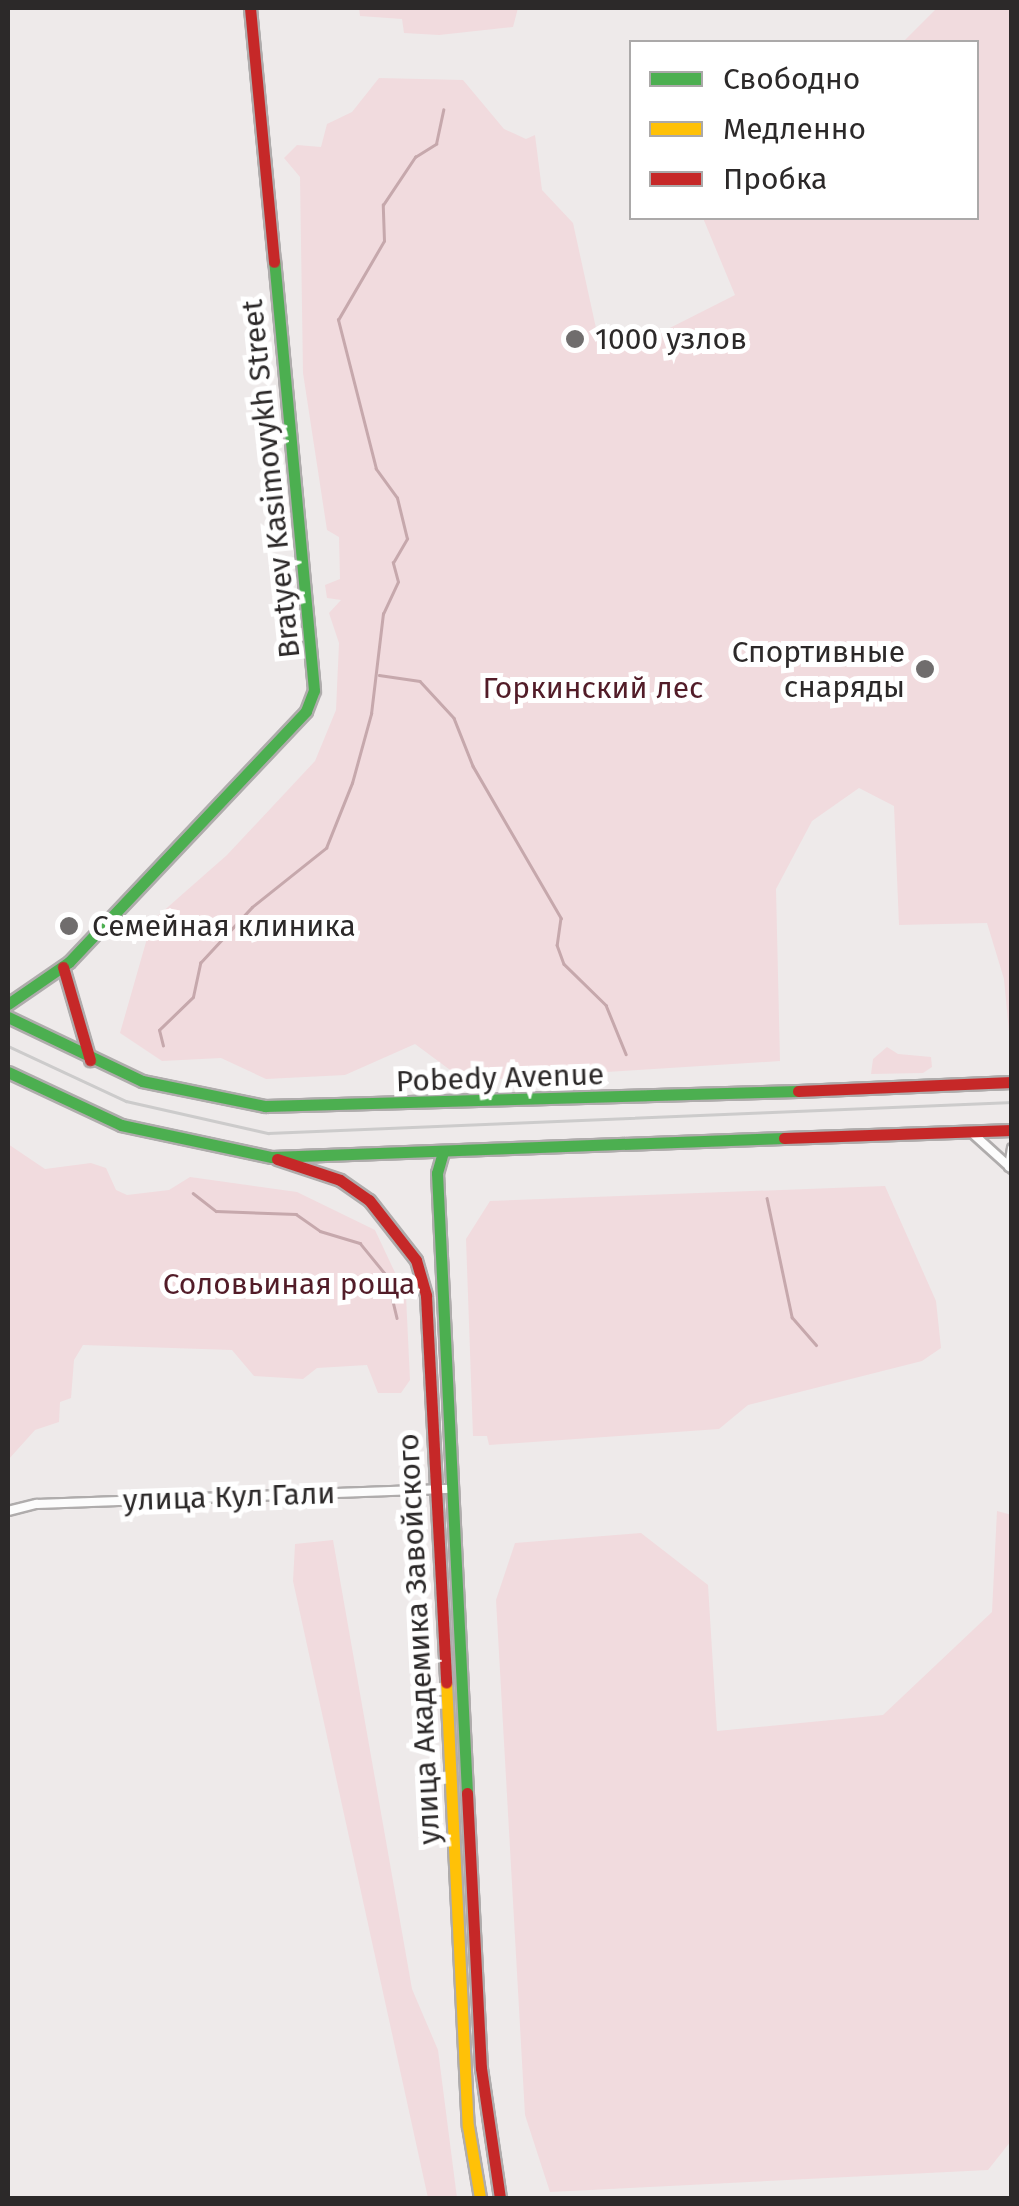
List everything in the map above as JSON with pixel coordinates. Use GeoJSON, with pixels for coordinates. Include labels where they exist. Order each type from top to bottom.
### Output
{"type":"FeatureCollection","features":[{"type":"Feature","properties":{"kind":"street","name":"Bratyev Kasimovykh Street"},"geometry":{"type":"LineString","coordinates":[[8,1004],[63,967],[306,712],[314,690],[250,8]]}},
{"type":"Feature","properties":{"kind":"street"},"geometry":{"type":"LineString","coordinates":[[63,967],[90,1060]]}},
{"type":"Feature","properties":{"kind":"street","name":"Pobedy Avenue"},"geometry":{"type":"LineString","coordinates":[[8,1018],[90,1060],[216,1099],[309,1108],[1012,1082]]}},
{"type":"Feature","properties":{"kind":"street"},"geometry":{"type":"LineString","coordinates":[[12,1076],[121,1126],[272,1157],[1012,1130]]}},
{"type":"Feature","properties":{"kind":"street"},"geometry":{"type":"LineString","coordinates":[[969,1132],[1011,1168]]}},
{"type":"Feature","properties":{"kind":"street"},"geometry":{"type":"LineString","coordinates":[[1011,1168],[1012,1148]]}},
{"type":"Feature","properties":{"kind":"street","name":"улица Академика Завойского"},"geometry":{"type":"LineString","coordinates":[[443,1152],[437,1173],[452,1488],[488,2133],[500,2198]]}},
{"type":"Feature","properties":{"kind":"street","name":"улица Академика Завойского"},"geometry":{"type":"LineString","coordinates":[[272,1157],[340,1180],[369,1200],[416,1260],[430,1322],[468,2133],[480,2198]]}},
{"type":"Feature","properties":{"kind":"street","name":"улица Кул Гали"},"geometry":{"type":"LineString","coordinates":[[8,1511],[38,1504],[452,1488]]}},
{"type":"Feature","properties":{"kind":"street"},"geometry":{"type":"LineString","coordinates":[[468,2133],[475,2139],[488,2133]]}},
{"type":"Feature","properties":{"kind":"green space"},"geometry":{"type":"Polygon","coordinates":[[[359,8],[518,8],[513,27],[439,35],[404,33],[402,19],[360,16],[359,8]]]}},
{"type":"Feature","properties":{"kind":"green space","name":"Горкинский лес"},"geometry":{"type":"Polygon","coordinates":[[[937,8],[1011,8],[1011,1053],[1004,979],[987,923],[899,925],[894,806],[859,788],[812,821],[776,889],[780,1061],[465,1081],[415,1044],[345,1075],[266,1079],[221,1058],[162,1061],[120,1033],[152,921],[227,855],[315,761],[336,710],[339,643],[329,613],[341,600],[327,598],[325,585],[340,579],[339,537],[327,530],[303,373],[300,177],[284,158],[297,145],[321,147],[327,124],[352,112],[379,78],[463,80],[504,129],[526,139],[535,135],[542,190],[573,223],[596,328],[648,339],[735,295],[704,220],[979,220],[979,40],[905,40],[937,8]]]}},
{"type":"Feature","properties":{"kind":"green space"},"geometry":{"type":"Polygon","coordinates":[[[887,1047],[898,1054],[931,1057],[932,1067],[923,1073],[871,1074],[873,1059],[887,1047]]]}},
{"type":"Feature","properties":{"kind":"green space","name":"Соловьиная роща"},"geometry":{"type":"Polygon","coordinates":[[[8,1144],[45,1169],[91,1163],[106,1168],[116,1190],[127,1195],[169,1190],[190,1177],[297,1192],[375,1230],[406,1296],[410,1380],[401,1393],[378,1393],[367,1365],[317,1368],[303,1379],[254,1376],[232,1350],[83,1345],[74,1360],[71,1398],[60,1402],[59,1422],[35,1430],[8,1460],[8,1144]]]}},
{"type":"Feature","properties":{"kind":"green space"},"geometry":{"type":"Polygon","coordinates":[[[885,1186],[936,1301],[941,1348],[922,1361],[748,1405],[719,1429],[489,1445],[487,1436],[473,1436],[466,1239],[490,1201],[885,1186]]]}},
{"type":"Feature","properties":{"kind":"green space"},"geometry":{"type":"Polygon","coordinates":[[[997,1511],[1012,1515],[1011,2141],[988,2170],[550,2192],[525,2115],[496,1600],[515,1543],[641,1533],[708,1585],[717,1731],[883,1715],[992,1612],[997,1511]]]}},
{"type":"Feature","properties":{"kind":"green space"},"geometry":{"type":"Polygon","coordinates":[[[333,1540],[412,1989],[438,2050],[457,2198],[428,2198],[293,1581],[295,1544],[333,1540]]]}},
{"type":"Feature","properties":{"kind":"waterway"},"geometry":{"type":"LineString","coordinates":[[163,1046],[159,1030],[193,997],[200,963],[252,907],[326,848],[352,783],[371,714],[383,614],[398,582],[393,563],[407,539],[397,498],[376,469],[338,320],[384,241],[383,205],[415,157],[436,144],[443,110]]}},
{"type":"Feature","properties":{"kind":"waterway"},"geometry":{"type":"LineString","coordinates":[[379,675],[420,681],[454,718],[473,766],[561,918],[557,945],[564,964],[606,1005],[626,1054]]}},
{"type":"Feature","properties":{"kind":"waterway"},"geometry":{"type":"LineString","coordinates":[[193,1193],[216,1211],[296,1214],[320,1231],[360,1243],[387,1276],[397,1318]]}},
{"type":"Feature","properties":{"kind":"waterway"},"geometry":{"type":"LineString","coordinates":[[767,1198],[792,1317],[816,1345]]}},
{"type":"Feature","properties":{"kind":"tram line"},"geometry":{"type":"LineString","coordinates":[[8,1046],[126,1101],[268,1133],[1012,1102]]}},
{"type":"Feature","properties":{"kind":"traffic: fast"},"geometry":{"type":"LineString","coordinates":[[8,1004],[69,962],[306,711],[314,690],[274,262]]}},
{"type":"Feature","properties":{"kind":"traffic: fast"},"geometry":{"type":"LineString","coordinates":[[8,1017],[142,1081],[265,1106],[798,1091]]}},
{"type":"Feature","properties":{"kind":"traffic: fast"},"geometry":{"type":"LineString","coordinates":[[8,1072],[121,1125],[272,1157],[784,1138]]}},
{"type":"Feature","properties":{"kind":"traffic: fast"},"geometry":{"type":"LineString","coordinates":[[443,1152],[437,1173],[467,1793]]}},
{"type":"Feature","properties":{"kind":"traffic: slow"},"geometry":{"type":"LineString","coordinates":[[446,1682],[468,2126],[480,2198]]}},
{"type":"Feature","properties":{"kind":"traffic: jam"},"geometry":{"type":"LineString","coordinates":[[250,8],[274,262]]}},
{"type":"Feature","properties":{"kind":"traffic: jam"},"geometry":{"type":"LineString","coordinates":[[63,967],[90,1060]]}},
{"type":"Feature","properties":{"kind":"traffic: jam"},"geometry":{"type":"LineString","coordinates":[[798,1091],[1012,1082]]}},
{"type":"Feature","properties":{"kind":"traffic: jam"},"geometry":{"type":"LineString","coordinates":[[784,1138],[1012,1130]]}},
{"type":"Feature","properties":{"kind":"traffic: jam"},"geometry":{"type":"LineString","coordinates":[[277,1159],[340,1180],[369,1200],[416,1260],[426,1296],[446,1682]]}},
{"type":"Feature","properties":{"kind":"traffic: jam"},"geometry":{"type":"LineString","coordinates":[[467,1793],[481,2068],[500,2198]]}},
{"type":"Feature","properties":{"kind":"place","name":"1000 узлов"},"geometry":{"type":"Point","coordinates":[575,339]}},
{"type":"Feature","properties":{"kind":"place","name":"Спортивные снаряды"},"geometry":{"type":"Point","coordinates":[925,669]}},
{"type":"Feature","properties":{"kind":"place","name":"Семейная клиника"},"geometry":{"type":"Point","coordinates":[69,926]}}]}
